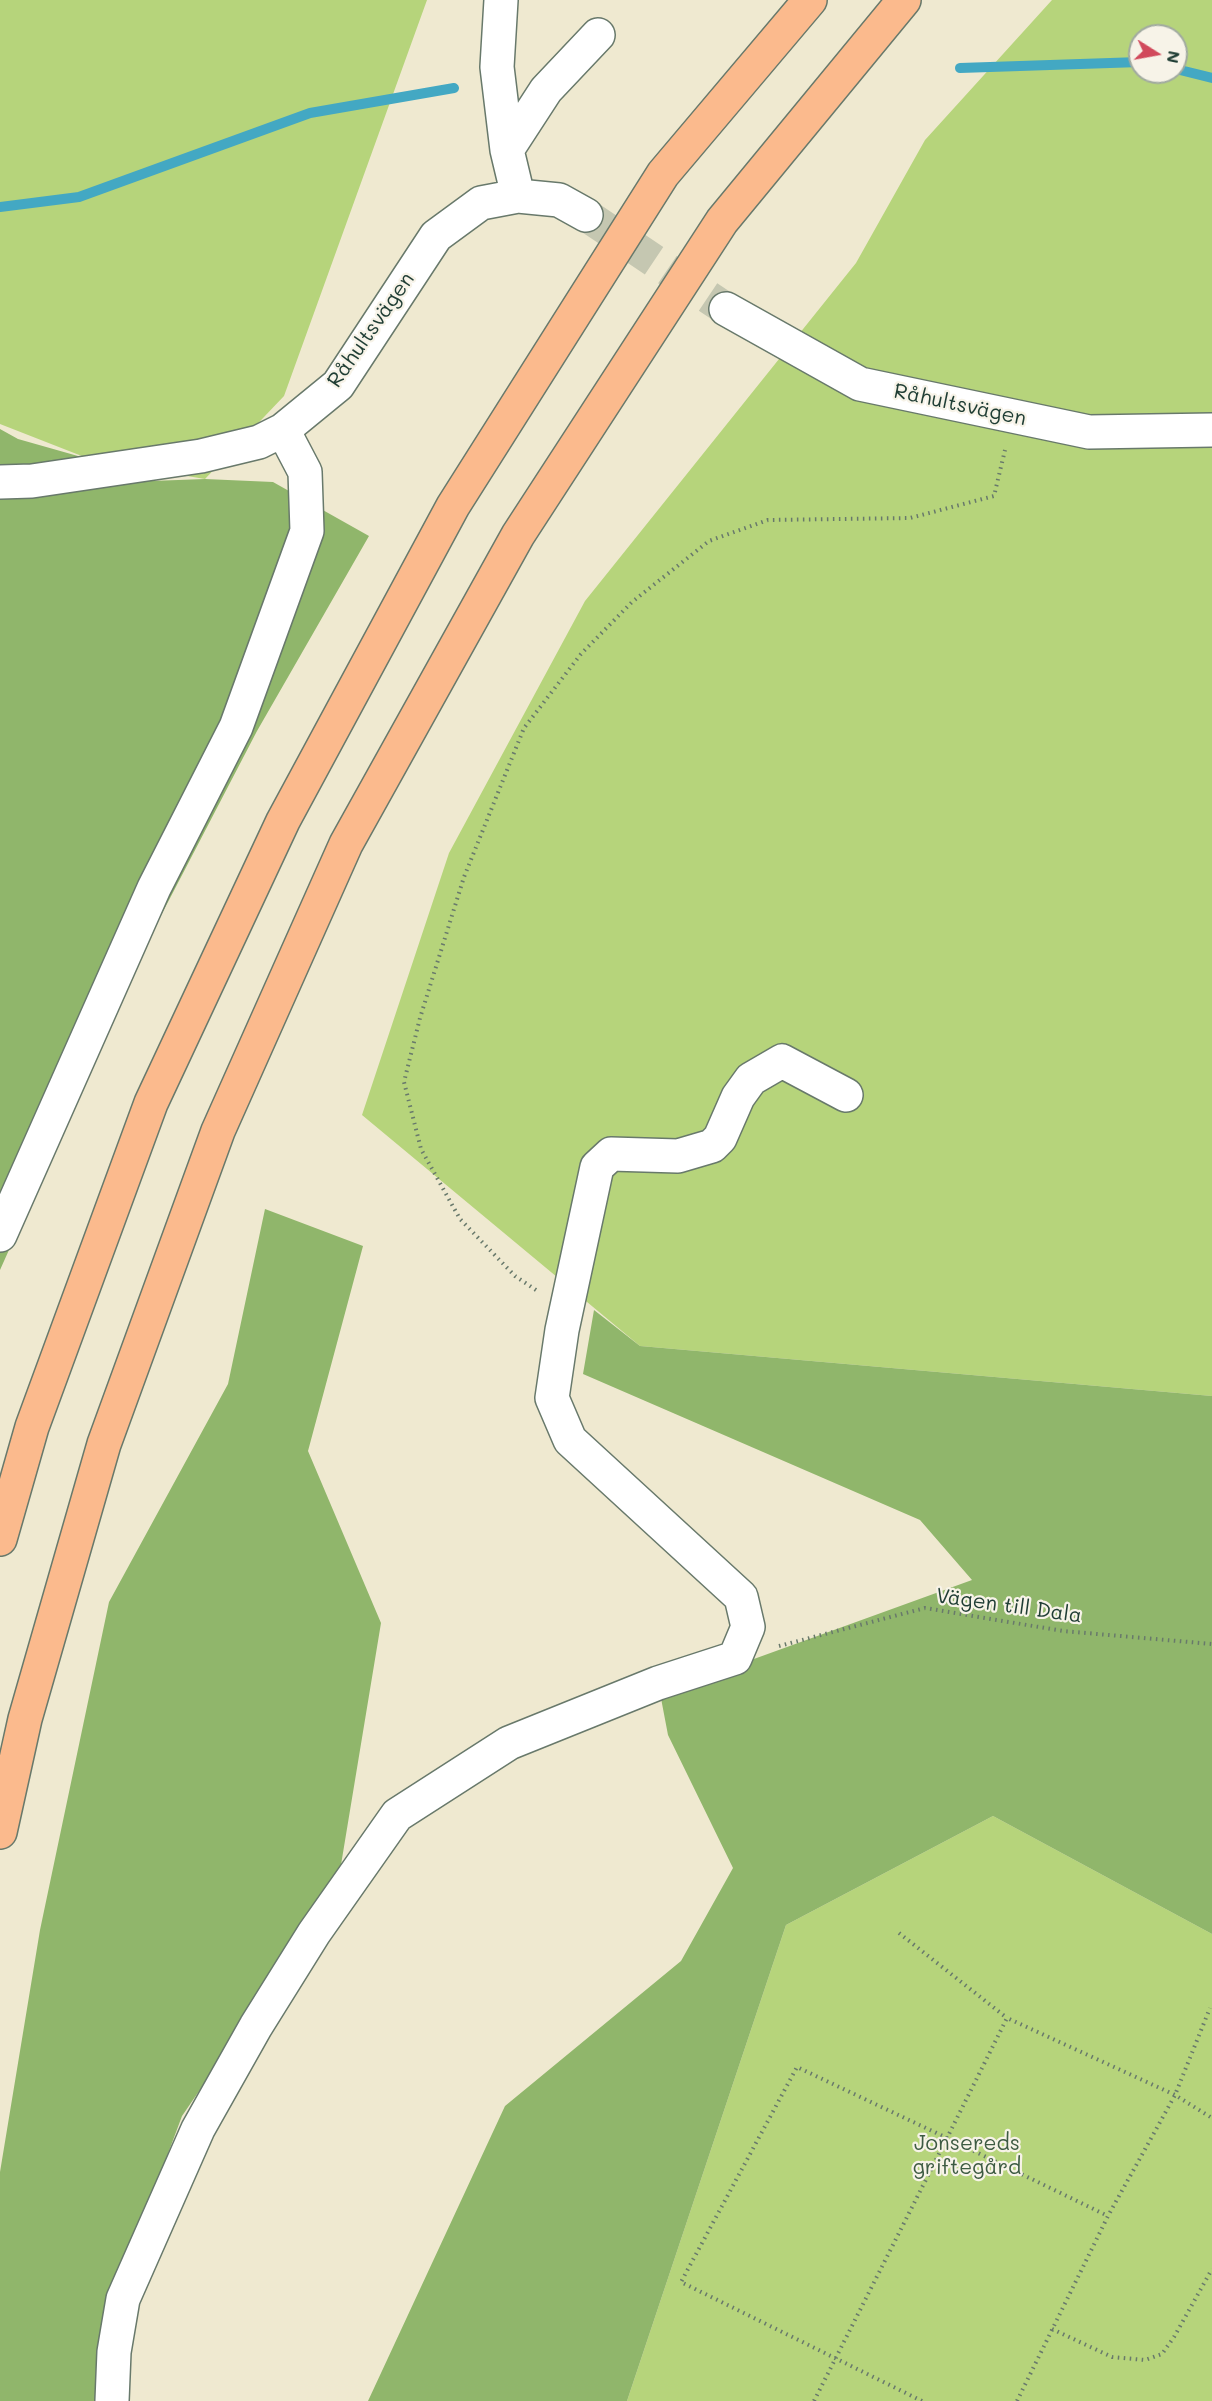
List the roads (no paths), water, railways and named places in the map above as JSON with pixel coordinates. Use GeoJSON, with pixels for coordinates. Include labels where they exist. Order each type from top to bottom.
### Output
{"type":"FeatureCollection","features":[{"type":"Feature","properties":{"kind":"highway"},"geometry":{"type":"LineString","coordinates":[[0,1539],[32,1427],[151,1103],[284,821],[453,506],[656,184],[810,0]]}},
{"type":"Feature","properties":{"kind":"highway"},"geometry":{"type":"LineString","coordinates":[[0,1832],[25,1719],[104,1444],[218,1131],[346,844],[518,535],[722,221],[904,0]]}},
{"type":"Feature","properties":{"kind":"street"},"geometry":{"type":"LineString","coordinates":[[501,0],[496,67],[507,150],[518,196]]}},
{"type":"Feature","properties":{"kind":"street"},"geometry":{"type":"LineString","coordinates":[[507,150],[546,90],[598,34]]}},
{"type":"Feature","properties":{"kind":"street","name":"Råhultsvägen"},"geometry":{"type":"LineString","coordinates":[[0,482],[32,481],[201,456],[259,442],[283,430],[338,385],[436,236],[481,203],[518,196],[559,200],[586,215]]}},
{"type":"Feature","properties":{"kind":"street","name":"Råhultsvägen"},"geometry":{"type":"LineString","coordinates":[[726,309],[860,384],[1089,432],[1212,430]]}},
{"type":"Feature","properties":{"kind":"street"},"geometry":{"type":"LineString","coordinates":[[0,1235],[154,888],[236,727],[307,531],[305,472],[283,430]]}},
{"type":"Feature","properties":{"kind":"street"},"geometry":{"type":"LineString","coordinates":[[112,2401],[114,2352],[123,2299],[198,2129],[256,2026],[314,1933],[396,1815],[509,1743],[658,1683],[735,1658],[748,1627],[741,1597],[570,1440],[552,1398],[567,1311],[597,1167],[611,1154],[678,1156],[712,1146],[720,1138],[738,1097],[751,1079],[782,1061],[846,1095]]}},
{"type":"Feature","properties":{"kind":"waterway"},"geometry":{"type":"LineString","coordinates":[[960,68],[1128,62]]}},
{"type":"Feature","properties":{"kind":"waterway"},"geometry":{"type":"LineString","coordinates":[[1188,72],[1212,78]]}},
{"type":"Feature","properties":{"kind":"waterway"},"geometry":{"type":"LineString","coordinates":[[0,207],[79,197],[310,113],[454,88]]}},
{"type":"Feature","properties":{"kind":"tunnel"},"geometry":{"type":"LineString","coordinates":[[586,215],[726,309]]}},
{"type":"Feature","properties":{"kind":"park label","name":"Jonsereds griftegård"},"geometry":{"type":"Point","coordinates":[967,2156]}}]}
